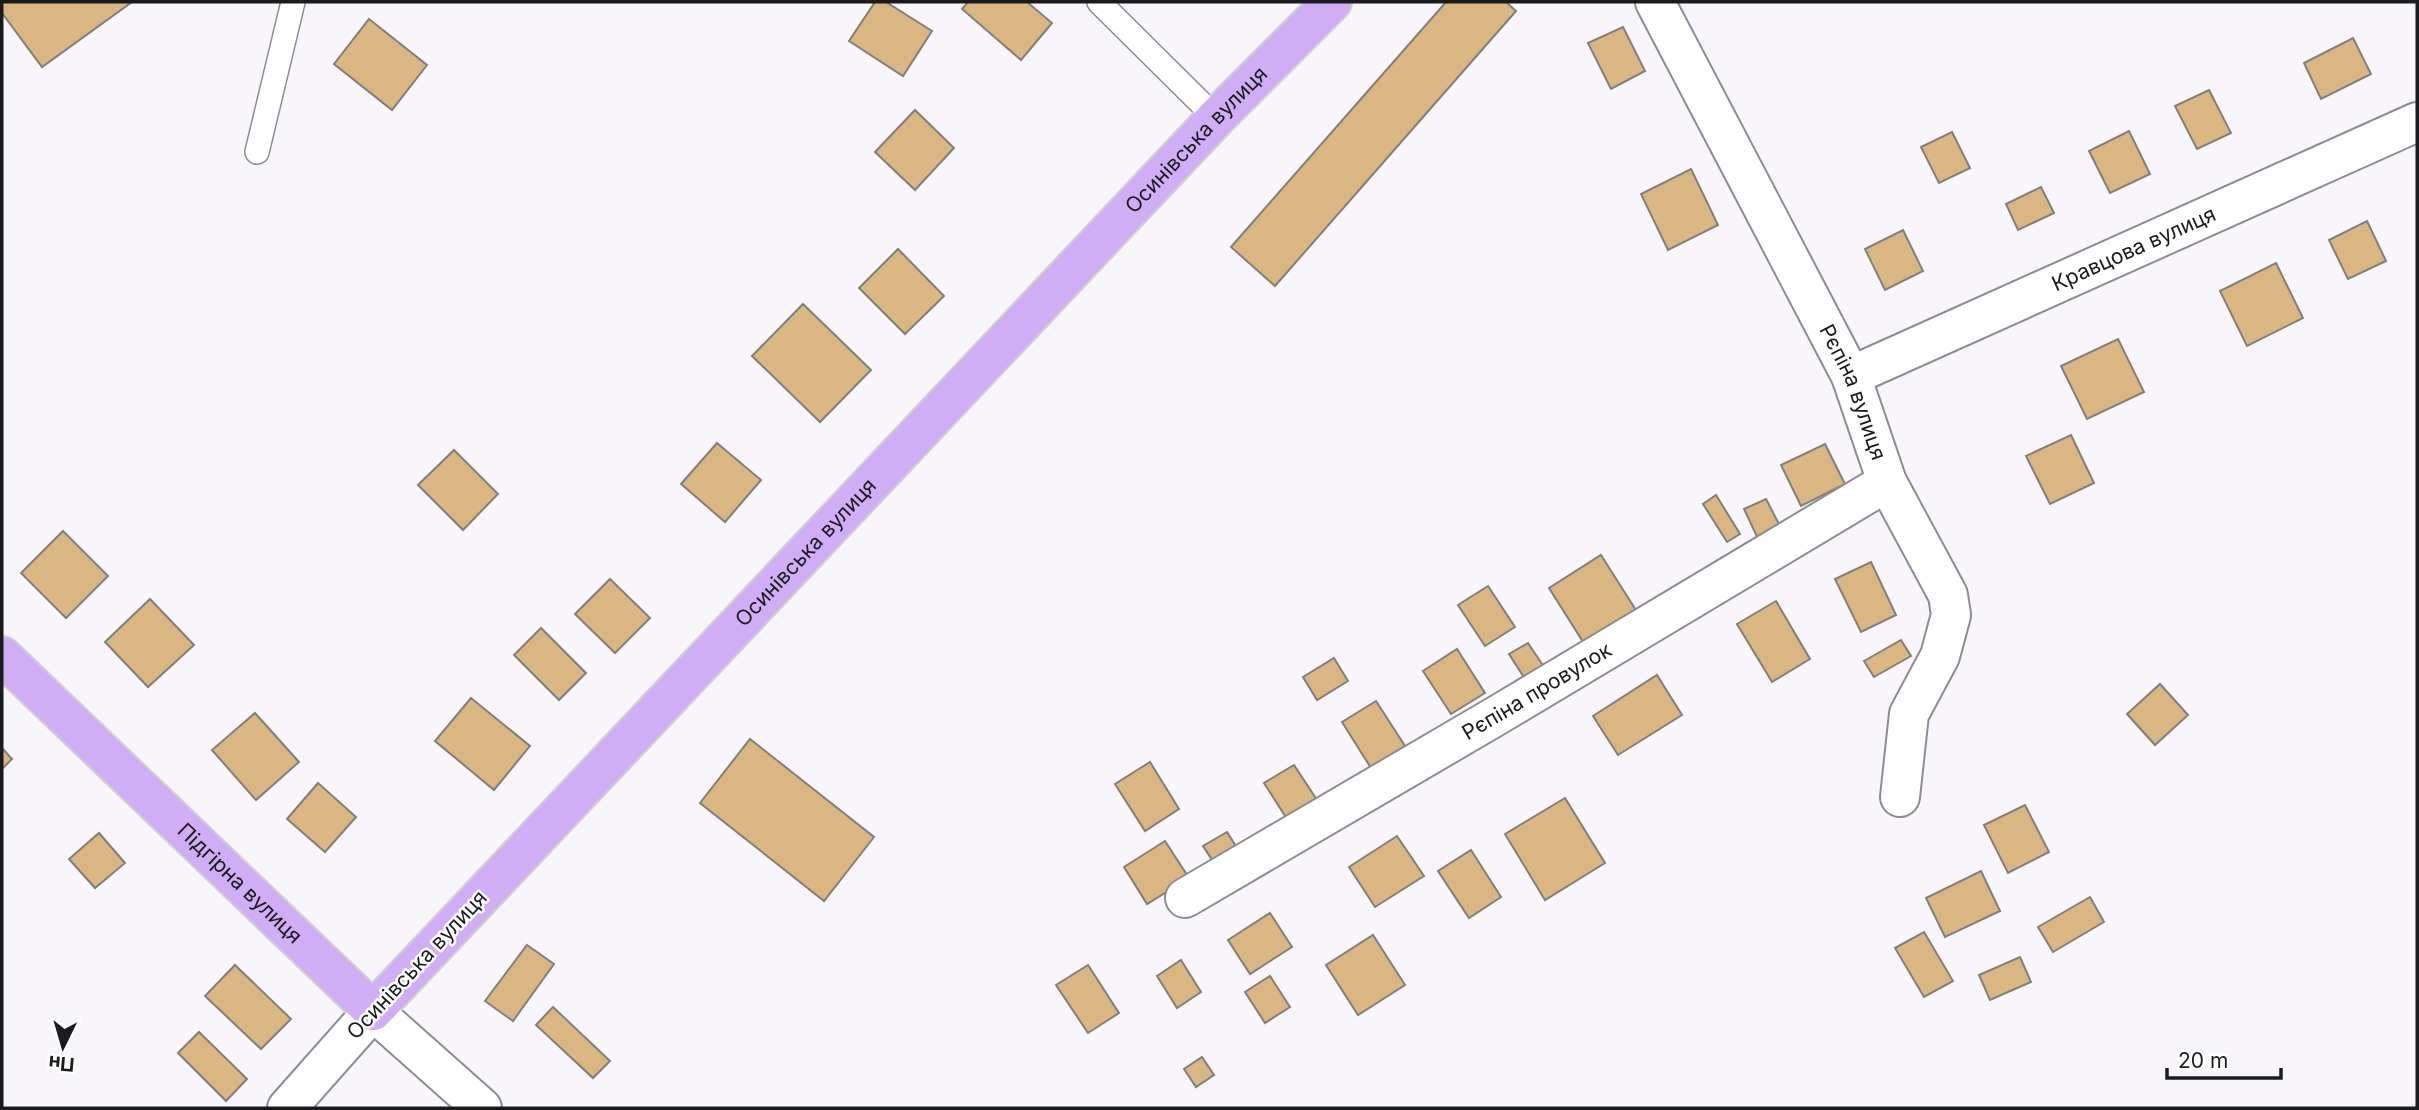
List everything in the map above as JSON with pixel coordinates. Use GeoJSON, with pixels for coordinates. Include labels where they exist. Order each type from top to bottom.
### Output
{"type":"FeatureCollection","features":[{"type":"Feature","properties":{"kind":"main road","name":"Осинівська вулиця"},"geometry":{"type":"LineString","coordinates":[[373,1010],[1216,118],[1332,2]]}},
{"type":"Feature","properties":{"kind":"main road","name":"Підгірна вулиця"},"geometry":{"type":"LineString","coordinates":[[2,656],[373,1010]]}},
{"type":"Feature","properties":{"kind":"street","name":"Рєпіна вулиця"},"geometry":{"type":"LineString","coordinates":[[1655,2],[1851,376],[1887,482],[1948,595],[1951,615],[1940,656],[1909,714],[1900,797]]}},
{"type":"Feature","properties":{"kind":"street","name":"Кравцова вулиця"},"geometry":{"type":"LineString","coordinates":[[1851,376],[2417,122]]}},
{"type":"Feature","properties":{"kind":"street","name":"Рєпіна провулок"},"geometry":{"type":"LineString","coordinates":[[1185,898],[1887,482]]}},
{"type":"Feature","properties":{"kind":"street","name":"Осинівська вулиця"},"geometry":{"type":"LineString","coordinates":[[287,1108],[373,1010]]}},
{"type":"Feature","properties":{"kind":"street","name":"Підгірна вулиця"},"geometry":{"type":"LineString","coordinates":[[373,1010],[482,1108]]}},
{"type":"Feature","properties":{"kind":"lane"},"geometry":{"type":"LineString","coordinates":[[257,152],[293,2]]}},
{"type":"Feature","properties":{"kind":"lane"},"geometry":{"type":"LineString","coordinates":[[1099,2],[1216,118]]}},
{"type":"Feature","properties":{"kind":"building"},"geometry":{"type":"Polygon","coordinates":[[[2,2],[132,2],[42,67],[2,13],[2,2]]]}},
{"type":"Feature","properties":{"kind":"building"},"geometry":{"type":"Polygon","coordinates":[[[875,2],[886,2],[932,31],[903,76],[849,41],[875,2]]]}},
{"type":"Feature","properties":{"kind":"building"},"geometry":{"type":"Polygon","coordinates":[[[968,2],[1027,2],[1052,23],[1021,60],[962,9],[968,2]]]}},
{"type":"Feature","properties":{"kind":"building"},"geometry":{"type":"Polygon","coordinates":[[[1446,2],[1506,2],[1516,11],[1275,286],[1231,247],[1446,2]]]}},
{"type":"Feature","properties":{"kind":"building"},"geometry":{"type":"Polygon","coordinates":[[[369,19],[427,65],[392,110],[334,64],[369,19]]]}},
{"type":"Feature","properties":{"kind":"building"},"geometry":{"type":"Polygon","coordinates":[[[1623,27],[1645,71],[1611,89],[1588,43],[1623,27]]]}},
{"type":"Feature","properties":{"kind":"building"},"geometry":{"type":"Polygon","coordinates":[[[2353,38],[2371,74],[2321,99],[2304,63],[2353,38]]]}},
{"type":"Feature","properties":{"kind":"building"},"geometry":{"type":"Polygon","coordinates":[[[2209,90],[2231,133],[2197,149],[2175,106],[2209,90]]]}},
{"type":"Feature","properties":{"kind":"building"},"geometry":{"type":"Polygon","coordinates":[[[915,110],[954,148],[915,190],[875,152],[915,110]]]}},
{"type":"Feature","properties":{"kind":"building"},"geometry":{"type":"Polygon","coordinates":[[[2129,131],[2150,174],[2110,193],[2089,151],[2129,131]]]}},
{"type":"Feature","properties":{"kind":"building"},"geometry":{"type":"Polygon","coordinates":[[[1952,132],[1970,168],[1939,183],[1921,147],[1952,132]]]}},
{"type":"Feature","properties":{"kind":"building"},"geometry":{"type":"Polygon","coordinates":[[[1691,169],[1718,225],[1668,250],[1641,194],[1691,169]]]}},
{"type":"Feature","properties":{"kind":"building"},"geometry":{"type":"Polygon","coordinates":[[[2041,187],[2054,213],[2018,230],[2006,204],[2041,187]]]}},
{"type":"Feature","properties":{"kind":"building"},"geometry":{"type":"Polygon","coordinates":[[[2367,221],[2386,261],[2348,279],[2329,240],[2367,221]]]}},
{"type":"Feature","properties":{"kind":"building"},"geometry":{"type":"Polygon","coordinates":[[[1903,230],[1923,271],[1885,290],[1865,249],[1903,230]]]}},
{"type":"Feature","properties":{"kind":"building"},"geometry":{"type":"Polygon","coordinates":[[[898,249],[944,296],[905,334],[859,288],[898,249]]]}},
{"type":"Feature","properties":{"kind":"building"},"geometry":{"type":"Polygon","coordinates":[[[2276,263],[2303,318],[2247,346],[2220,291],[2276,263]]]}},
{"type":"Feature","properties":{"kind":"building"},"geometry":{"type":"Polygon","coordinates":[[[803,304],[871,370],[820,422],[752,356],[803,304]]]}},
{"type":"Feature","properties":{"kind":"building"},"geometry":{"type":"Polygon","coordinates":[[[2118,339],[2144,392],[2087,419],[2061,366],[2118,339]]]}},
{"type":"Feature","properties":{"kind":"building"},"geometry":{"type":"Polygon","coordinates":[[[2071,435],[2094,483],[2050,504],[2026,456],[2071,435]]]}},
{"type":"Feature","properties":{"kind":"building"},"geometry":{"type":"Polygon","coordinates":[[[717,443],[761,480],[725,522],[681,484],[717,443]]]}},
{"type":"Feature","properties":{"kind":"building"},"geometry":{"type":"Polygon","coordinates":[[[1825,444],[1845,484],[1801,506],[1781,465],[1825,444]]]}},
{"type":"Feature","properties":{"kind":"building"},"geometry":{"type":"Polygon","coordinates":[[[454,450],[498,494],[463,530],[418,485],[454,450]]]}},
{"type":"Feature","properties":{"kind":"building"},"geometry":{"type":"Polygon","coordinates":[[[1716,495],[1740,534],[1727,542],[1703,504],[1716,495]]]}},
{"type":"Feature","properties":{"kind":"building"},"geometry":{"type":"Polygon","coordinates":[[[1766,499],[1782,530],[1759,541],[1744,509],[1766,499]]]}},
{"type":"Feature","properties":{"kind":"building"},"geometry":{"type":"Polygon","coordinates":[[[63,531],[108,576],[66,618],[21,573],[63,531]]]}},
{"type":"Feature","properties":{"kind":"building"},"geometry":{"type":"Polygon","coordinates":[[[1601,555],[1639,615],[1587,648],[1549,588],[1601,555]]]}},
{"type":"Feature","properties":{"kind":"building"},"geometry":{"type":"Polygon","coordinates":[[[1871,562],[1896,615],[1861,632],[1835,579],[1871,562]]]}},
{"type":"Feature","properties":{"kind":"building"},"geometry":{"type":"Polygon","coordinates":[[[610,579],[650,618],[615,653],[575,614],[610,579]]]}},
{"type":"Feature","properties":{"kind":"building"},"geometry":{"type":"Polygon","coordinates":[[[1488,586],[1515,627],[1485,646],[1458,605],[1488,586]]]}},
{"type":"Feature","properties":{"kind":"building"},"geometry":{"type":"Polygon","coordinates":[[[150,599],[194,645],[148,687],[105,642],[150,599]]]}},
{"type":"Feature","properties":{"kind":"building"},"geometry":{"type":"Polygon","coordinates":[[[1776,601],[1810,659],[1772,682],[1737,624],[1776,601]]]}},
{"type":"Feature","properties":{"kind":"building"},"geometry":{"type":"Polygon","coordinates":[[[541,628],[586,673],[559,700],[514,655],[541,628]]]}},
{"type":"Feature","properties":{"kind":"building"},"geometry":{"type":"Polygon","coordinates":[[[1901,640],[1911,656],[1874,677],[1864,661],[1901,640]]]}},
{"type":"Feature","properties":{"kind":"building"},"geometry":{"type":"Polygon","coordinates":[[[1528,643],[1546,670],[1527,682],[1509,654],[1528,643]]]}},
{"type":"Feature","properties":{"kind":"building"},"geometry":{"type":"Polygon","coordinates":[[[1457,649],[1485,693],[1451,714],[1423,671],[1457,649]]]}},
{"type":"Feature","properties":{"kind":"building"},"geometry":{"type":"Polygon","coordinates":[[[1334,658],[1348,681],[1317,700],[1303,677],[1334,658]]]}},
{"type":"Feature","properties":{"kind":"building"},"geometry":{"type":"Polygon","coordinates":[[[1657,675],[1682,715],[1618,755],[1593,716],[1657,675]]]}},
{"type":"Feature","properties":{"kind":"building"},"geometry":{"type":"Polygon","coordinates":[[[2160,684],[2188,715],[2155,745],[2127,714],[2160,684]]]}},
{"type":"Feature","properties":{"kind":"building"},"geometry":{"type":"Polygon","coordinates":[[[471,698],[530,746],[494,790],[435,741],[471,698]]]}},
{"type":"Feature","properties":{"kind":"building"},"geometry":{"type":"Polygon","coordinates":[[[1376,701],[1405,746],[1371,768],[1342,722],[1376,701]]]}},
{"type":"Feature","properties":{"kind":"building"},"geometry":{"type":"Polygon","coordinates":[[[255,713],[299,762],[256,800],[212,750],[255,713]]]}},
{"type":"Feature","properties":{"kind":"building"},"geometry":{"type":"Polygon","coordinates":[[[750,739],[874,837],[824,901],[700,803],[750,739]]]}},
{"type":"Feature","properties":{"kind":"building"},"geometry":{"type":"Polygon","coordinates":[[[2,748],[12,759],[2,769],[2,748]]]}},
{"type":"Feature","properties":{"kind":"building"},"geometry":{"type":"Polygon","coordinates":[[[1150,762],[1179,809],[1145,831],[1115,784],[1150,762]]]}},
{"type":"Feature","properties":{"kind":"building"},"geometry":{"type":"Polygon","coordinates":[[[1294,765],[1319,803],[1289,822],[1264,783],[1294,765]]]}},
{"type":"Feature","properties":{"kind":"building"},"geometry":{"type":"Polygon","coordinates":[[[318,783],[356,817],[325,852],[287,819],[318,783]]]}},
{"type":"Feature","properties":{"kind":"building"},"geometry":{"type":"Polygon","coordinates":[[[1565,798],[1605,863],[1545,900],[1505,834],[1565,798]]]}},
{"type":"Feature","properties":{"kind":"building"},"geometry":{"type":"Polygon","coordinates":[[[2025,805],[2049,852],[2008,873],[1984,825],[2025,805]]]}},
{"type":"Feature","properties":{"kind":"building"},"geometry":{"type":"Polygon","coordinates":[[[1227,832],[1239,851],[1216,866],[1203,846],[1227,832]]]}},
{"type":"Feature","properties":{"kind":"building"},"geometry":{"type":"Polygon","coordinates":[[[99,833],[125,863],[95,888],[69,859],[99,833]]]}},
{"type":"Feature","properties":{"kind":"building"},"geometry":{"type":"Polygon","coordinates":[[[1397,836],[1424,876],[1375,907],[1349,867],[1397,836]]]}},
{"type":"Feature","properties":{"kind":"building"},"geometry":{"type":"Polygon","coordinates":[[[1165,841],[1189,878],[1147,904],[1124,867],[1165,841]]]}},
{"type":"Feature","properties":{"kind":"building"},"geometry":{"type":"Polygon","coordinates":[[[1471,850],[1501,897],[1469,918],[1438,871],[1471,850]]]}},
{"type":"Feature","properties":{"kind":"building"},"geometry":{"type":"Polygon","coordinates":[[[1981,871],[2000,911],[1945,937],[1926,898],[1981,871]]]}},
{"type":"Feature","properties":{"kind":"building"},"geometry":{"type":"Polygon","coordinates":[[[2090,897],[2104,922],[2053,952],[2038,927],[2090,897]]]}},
{"type":"Feature","properties":{"kind":"building"},"geometry":{"type":"Polygon","coordinates":[[[1270,913],[1292,947],[1250,974],[1228,940],[1270,913]]]}},
{"type":"Feature","properties":{"kind":"building"},"geometry":{"type":"Polygon","coordinates":[[[1924,932],[1953,981],[1924,997],[1895,948],[1924,932]]]}},
{"type":"Feature","properties":{"kind":"building"},"geometry":{"type":"Polygon","coordinates":[[[1373,935],[1405,985],[1358,1015],[1326,965],[1373,935]]]}},
{"type":"Feature","properties":{"kind":"building"},"geometry":{"type":"Polygon","coordinates":[[[527,945],[554,964],[513,1021],[485,1001],[527,945]]]}},
{"type":"Feature","properties":{"kind":"building"},"geometry":{"type":"Polygon","coordinates":[[[2020,957],[2031,982],[1990,1000],[1979,975],[2020,957]]]}},
{"type":"Feature","properties":{"kind":"building"},"geometry":{"type":"Polygon","coordinates":[[[1181,960],[1201,992],[1177,1008],[1157,976],[1181,960]]]}},
{"type":"Feature","properties":{"kind":"building"},"geometry":{"type":"Polygon","coordinates":[[[235,965],[291,1019],[261,1049],[205,996],[235,965]]]}},
{"type":"Feature","properties":{"kind":"building"},"geometry":{"type":"Polygon","coordinates":[[[1088,965],[1119,1013],[1088,1033],[1056,985],[1088,965]]]}},
{"type":"Feature","properties":{"kind":"building"},"geometry":{"type":"Polygon","coordinates":[[[1270,976],[1290,1007],[1265,1023],[1245,992],[1270,976]]]}},
{"type":"Feature","properties":{"kind":"building"},"geometry":{"type":"Polygon","coordinates":[[[553,1007],[610,1061],[593,1078],[536,1025],[553,1007]]]}},
{"type":"Feature","properties":{"kind":"building"},"geometry":{"type":"Polygon","coordinates":[[[199,1032],[247,1079],[226,1101],[178,1053],[199,1032]]]}},
{"type":"Feature","properties":{"kind":"building"},"geometry":{"type":"Polygon","coordinates":[[[1202,1057],[1214,1075],[1196,1087],[1184,1069],[1202,1057]]]}}]}
